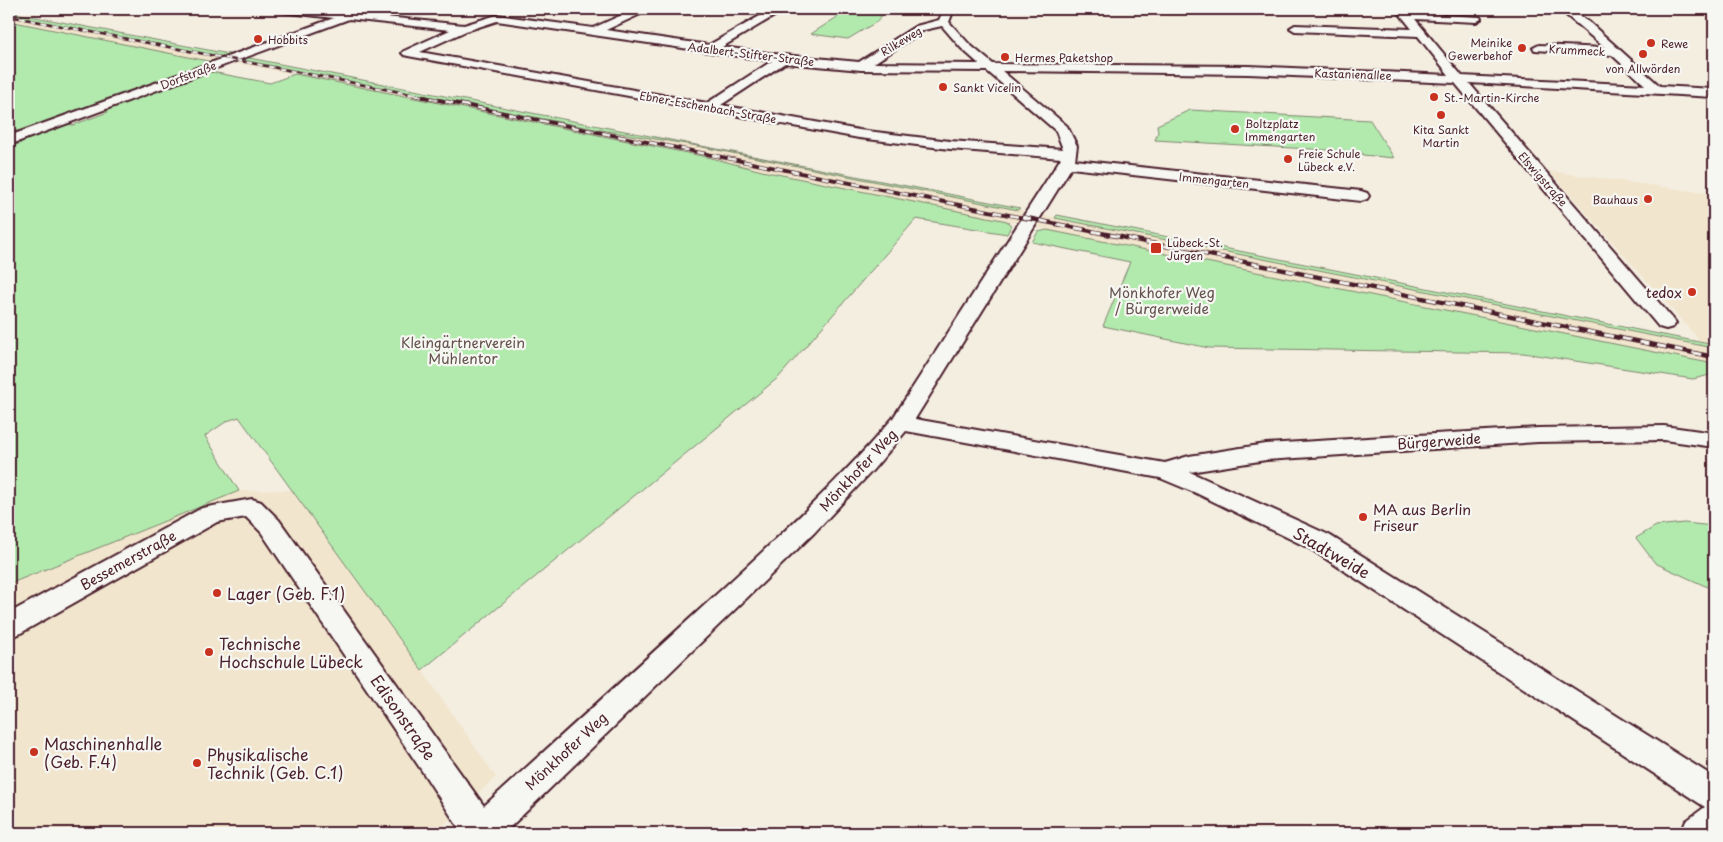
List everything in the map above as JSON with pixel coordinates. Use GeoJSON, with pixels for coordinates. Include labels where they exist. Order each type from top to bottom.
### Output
{"type":"FeatureCollection","features":[{"type":"Feature","properties":{"kind":"street"},"geometry":{"type":"LineString","coordinates":[[280,9],[464,28],[497,18],[517,9]]}},
{"type":"Feature","properties":{"kind":"street","name":"Dorfstraße"},"geometry":{"type":"LineString","coordinates":[[9,141],[367,9]]}},
{"type":"Feature","properties":{"kind":"street"},"geometry":{"type":"LineString","coordinates":[[594,32],[643,9]]}},
{"type":"Feature","properties":{"kind":"street"},"geometry":{"type":"LineString","coordinates":[[949,9],[944,22],[965,46],[1062,129],[1070,141],[1069,158]]}},
{"type":"Feature","properties":{"kind":"street","name":"Krummeck"},"geometry":{"type":"LineString","coordinates":[[1564,9],[1616,52],[1656,89]]}},
{"type":"Feature","properties":{"kind":"street"},"geometry":{"type":"LineString","coordinates":[[710,49],[777,10]]}},
{"type":"Feature","properties":{"kind":"street","name":"Elswigstraße"},"geometry":{"type":"LineString","coordinates":[[1405,12],[1476,19]]}},
{"type":"Feature","properties":{"kind":"street","name":"Elswigstraße"},"geometry":{"type":"LineString","coordinates":[[1405,12],[1458,79],[1666,323]]}},
{"type":"Feature","properties":{"kind":"street","name":"Adalbert-Stifter-Straße"},"geometry":{"type":"LineString","coordinates":[[497,18],[783,59],[862,66],[991,68]]}},
{"type":"Feature","properties":{"kind":"street","name":"Rilkeweg"},"geometry":{"type":"LineString","coordinates":[[862,66],[920,28],[944,22]]}},
{"type":"Feature","properties":{"kind":"street","name":"Ebner-Eschenbach-Straße"},"geometry":{"type":"LineString","coordinates":[[464,28],[408,53],[868,135],[1069,158]]}},
{"type":"Feature","properties":{"kind":"street"},"geometry":{"type":"LineString","coordinates":[[1295,28],[1422,33]]}},
{"type":"Feature","properties":{"kind":"street","name":"Krummeck"},"geometry":{"type":"LineString","coordinates":[[1539,48],[1616,52]]}},
{"type":"Feature","properties":{"kind":"street"},"geometry":{"type":"LineString","coordinates":[[710,107],[783,59]]}},
{"type":"Feature","properties":{"kind":"street","name":"Kastanienallee"},"geometry":{"type":"LineString","coordinates":[[991,68],[1239,70],[1656,89],[1711,95]]}},
{"type":"Feature","properties":{"kind":"street","name":"Immengarten"},"geometry":{"type":"LineString","coordinates":[[1069,158],[1360,196]]}},
{"type":"Feature","properties":{"kind":"street","name":"Mönkhofer Weg"},"geometry":{"type":"LineString","coordinates":[[482,832],[810,521],[866,464],[901,423],[1069,158]]}},
{"type":"Feature","properties":{"kind":"street","name":"Stadtweide"},"geometry":{"type":"LineString","coordinates":[[901,423],[1165,471],[1205,487],[1320,542],[1714,795]]}},
{"type":"Feature","properties":{"kind":"street","name":"Bürgerweide"},"geometry":{"type":"LineString","coordinates":[[1165,471],[1189,464],[1266,452],[1538,435],[1664,433],[1714,440]]}},
{"type":"Feature","properties":{"kind":"street","name":"Edisonstraße"},"geometry":{"type":"LineString","coordinates":[[252,508],[275,534],[482,832]]}},
{"type":"Feature","properties":{"kind":"street","name":"Bessemerstraße"},"geometry":{"type":"LineString","coordinates":[[9,626],[211,514],[252,508]]}},
{"type":"Feature","properties":{"kind":"street"},"geometry":{"type":"LineString","coordinates":[[1698,833],[1714,820]]}},
{"type":"Feature","properties":{"kind":"shaded area"},"geometry":{"type":"Polygon","coordinates":[[[9,15],[595,129],[692,145],[1714,348],[1714,364],[1047,230],[762,171],[707,157],[345,84],[219,60],[213,62],[128,46],[9,21],[9,15]]]}},
{"type":"Feature","properties":{"kind":"shaded area"},"geometry":{"type":"Polygon","coordinates":[[[1549,171],[1714,194],[1714,345],[1701,342],[1549,171]]]}},
{"type":"Feature","properties":{"kind":"shaded area","name":"Technische Hochschule Lübeck"},"geometry":{"type":"Polygon","coordinates":[[[291,490],[422,670],[496,777],[435,833],[9,833],[9,584],[239,491],[291,490]]]}},
{"type":"Feature","properties":{"kind":"green space"},"geometry":{"type":"Polygon","coordinates":[[[848,10],[883,13],[878,21],[848,39],[811,34],[848,10]]]}},
{"type":"Feature","properties":{"kind":"green space"},"geometry":{"type":"Polygon","coordinates":[[[9,12],[234,55],[226,57],[9,15],[9,12]]]}},
{"type":"Feature","properties":{"kind":"green space"},"geometry":{"type":"Polygon","coordinates":[[[9,21],[213,62],[27,131],[9,133],[9,21]]]}},
{"type":"Feature","properties":{"kind":"green space"},"geometry":{"type":"Polygon","coordinates":[[[244,57],[1020,208],[1018,210],[692,145],[595,129],[238,59],[244,57]]]}},
{"type":"Feature","properties":{"kind":"green space","name":"Kleingärtnerverein Mühlentor"},"geometry":{"type":"Polygon","coordinates":[[[206,71],[270,83],[295,74],[707,157],[762,171],[1007,221],[1011,226],[1007,234],[916,219],[779,377],[422,670],[239,417],[227,421],[205,436],[239,491],[9,584],[9,148],[21,143],[15,142],[64,124],[73,125],[108,112],[101,110],[206,71]]]}},
{"type":"Feature","properties":{"kind":"green space","name":"Boltzplatz Immengarten"},"geometry":{"type":"Polygon","coordinates":[[[1190,110],[1370,120],[1394,158],[1363,155],[1361,152],[1155,140],[1158,132],[1157,125],[1190,110]]]}},
{"type":"Feature","properties":{"kind":"green space"},"geometry":{"type":"Polygon","coordinates":[[[1057,215],[1714,345],[1714,348],[1055,218],[1057,215]]]}},
{"type":"Feature","properties":{"kind":"green space","name":"Mönkhofer Weg / Bürgerweide"},"geometry":{"type":"Polygon","coordinates":[[[1047,230],[1714,364],[1714,374],[1693,379],[1523,353],[1209,348],[1103,326],[1130,262],[1032,242],[1038,232],[1047,230]]]}},
{"type":"Feature","properties":{"kind":"green space"},"geometry":{"type":"Polygon","coordinates":[[[1684,523],[1714,526],[1714,590],[1655,563],[1636,538],[1656,526],[1684,523]]]}},
{"type":"Feature","properties":{"kind":"railway"},"geometry":{"type":"LineString","coordinates":[[9,16],[420,96]]}},
{"type":"Feature","properties":{"kind":"railway"},"geometry":{"type":"LineString","coordinates":[[414,95],[1029,219]]}},
{"type":"Feature","properties":{"kind":"railway"},"geometry":{"type":"LineString","coordinates":[[1022,217],[1714,357]]}},
{"type":"Feature","properties":{"kind":"place","name":"Hobbits"},"geometry":{"type":"Point","coordinates":[258,39]}},
{"type":"Feature","properties":{"kind":"place","name":"Rewe"},"geometry":{"type":"Point","coordinates":[1651,43]}},
{"type":"Feature","properties":{"kind":"place","name":"Meinike Gewerbehof"},"geometry":{"type":"Point","coordinates":[1522,48]}},
{"type":"Feature","properties":{"kind":"place","name":"von Allwörden"},"geometry":{"type":"Point","coordinates":[1643,54]}},
{"type":"Feature","properties":{"kind":"place","name":"Hermes Paketshop"},"geometry":{"type":"Point","coordinates":[1005,57]}},
{"type":"Feature","properties":{"kind":"place","name":"Sankt Vicelin"},"geometry":{"type":"Point","coordinates":[943,87]}},
{"type":"Feature","properties":{"kind":"place","name":"St.-Martin-Kirche"},"geometry":{"type":"Point","coordinates":[1434,97]}},
{"type":"Feature","properties":{"kind":"place","name":"Kita Sankt Martin"},"geometry":{"type":"Point","coordinates":[1441,115]}},
{"type":"Feature","properties":{"kind":"place","name":"Boltzplatz Immengarten"},"geometry":{"type":"Point","coordinates":[1235,129]}},
{"type":"Feature","properties":{"kind":"place","name":"Freie Schule Lübeck e.V."},"geometry":{"type":"Point","coordinates":[1288,159]}},
{"type":"Feature","properties":{"kind":"place","name":"Bauhaus"},"geometry":{"type":"Point","coordinates":[1648,199]}},
{"type":"Feature","properties":{"kind":"place","name":"Lübeck-St. Jürgen"},"geometry":{"type":"Point","coordinates":[1156,248]}},
{"type":"Feature","properties":{"kind":"place","name":"tedox"},"geometry":{"type":"Point","coordinates":[1692,292]}},
{"type":"Feature","properties":{"kind":"place","name":"MA aus Berlin Friseur"},"geometry":{"type":"Point","coordinates":[1363,517]}},
{"type":"Feature","properties":{"kind":"place","name":"Lager (Geb. F.1)"},"geometry":{"type":"Point","coordinates":[217,593]}},
{"type":"Feature","properties":{"kind":"place","name":"Technische Hochschule Lübeck"},"geometry":{"type":"Point","coordinates":[209,652]}},
{"type":"Feature","properties":{"kind":"place","name":"Maschinenhalle (Geb. F.4)"},"geometry":{"type":"Point","coordinates":[34,752]}},
{"type":"Feature","properties":{"kind":"place","name":"Physikalische Technik (Geb. C.1)"},"geometry":{"type":"Point","coordinates":[197,763]}}]}
